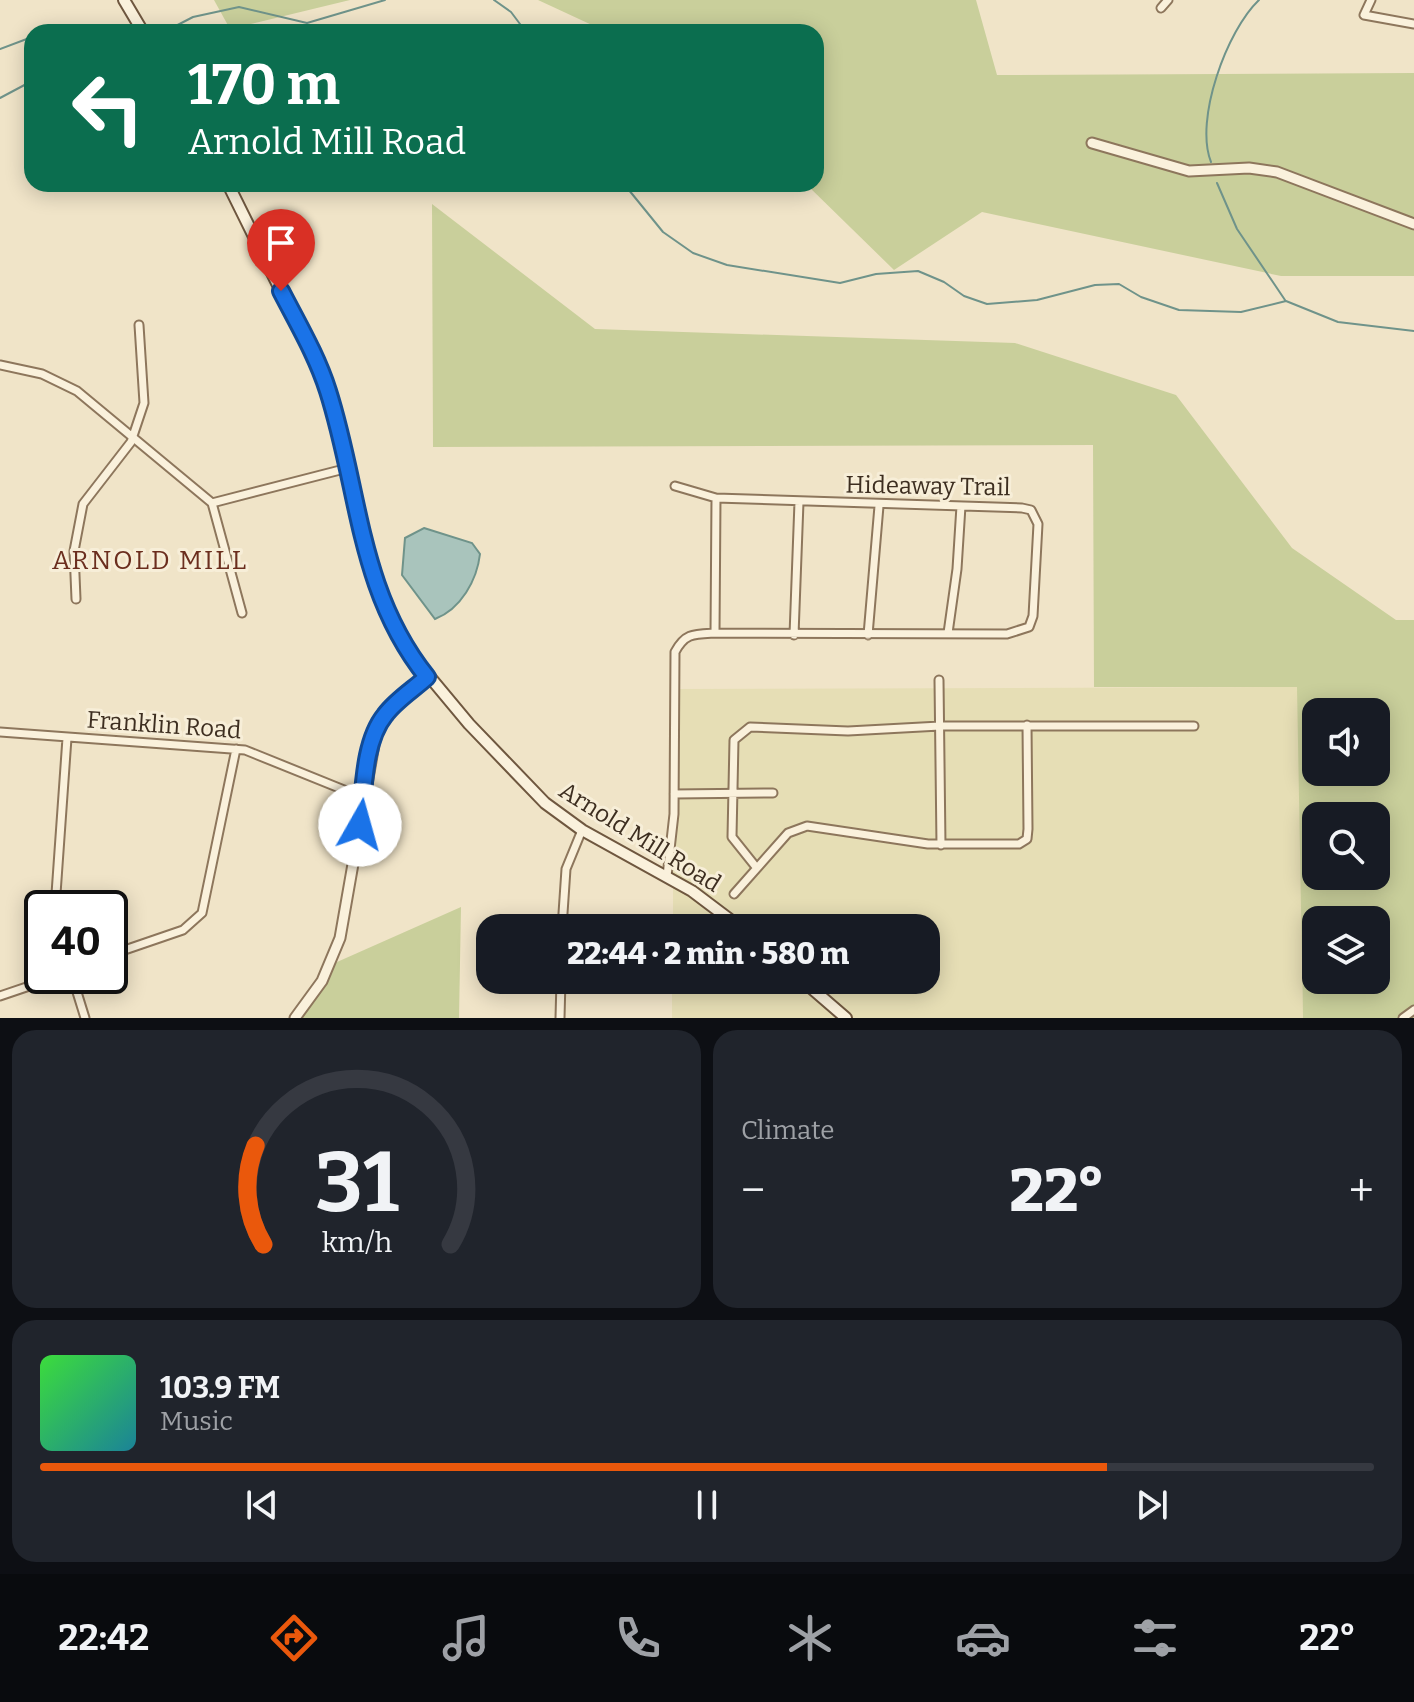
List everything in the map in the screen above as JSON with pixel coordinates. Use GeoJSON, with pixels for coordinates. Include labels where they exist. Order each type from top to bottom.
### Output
{"type":"FeatureCollection","features":[{"type":"Feature","properties":{"kind":"main road"},"geometry":{"type":"LineString","coordinates":[[124,0],[138,24]]}},
{"type":"Feature","properties":{"kind":"main road","name":"Arnold Mill Road"},"geometry":{"type":"LineString","coordinates":[[232,192],[321,372],[378,593],[397,631],[427,677],[522,781],[582,830],[667,876],[721,914]]}},
{"type":"Feature","properties":{"kind":"main road"},"geometry":{"type":"LineString","coordinates":[[818,994],[846,1018]]}},
{"type":"Feature","properties":{"kind":"street"},"geometry":{"type":"LineString","coordinates":[[1161,8],[1168,0]]}},
{"type":"Feature","properties":{"kind":"street"},"geometry":{"type":"LineString","coordinates":[[1371,0],[1364,15],[1414,24]]}},
{"type":"Feature","properties":{"kind":"street"},"geometry":{"type":"LineString","coordinates":[[1092,143],[1189,171],[1249,168],[1277,172],[1414,224]]}},
{"type":"Feature","properties":{"kind":"street"},"geometry":{"type":"LineString","coordinates":[[76,599],[74,551],[83,504],[132,437],[144,403],[139,325]]}},
{"type":"Feature","properties":{"kind":"street"},"geometry":{"type":"LineString","coordinates":[[0,365],[59,381],[97,406],[212,503],[242,613]]}},
{"type":"Feature","properties":{"kind":"street"},"geometry":{"type":"LineString","coordinates":[[212,503],[348,468]]}},
{"type":"Feature","properties":{"kind":"street","name":"Hideaway Trail"},"geometry":{"type":"LineString","coordinates":[[675,486],[716,498],[879,506],[1022,508],[1036,516],[1035,594],[1029,627],[1007,634],[715,633]]}},
{"type":"Feature","properties":{"kind":"street"},"geometry":{"type":"LineString","coordinates":[[667,876],[671,859],[674,794],[675,652],[688,635],[715,633],[716,498]]}},
{"type":"Feature","properties":{"kind":"street"},"geometry":{"type":"LineString","coordinates":[[794,635],[799,502]]}},
{"type":"Feature","properties":{"kind":"street"},"geometry":{"type":"LineString","coordinates":[[868,635],[879,506]]}},
{"type":"Feature","properties":{"kind":"street"},"geometry":{"type":"LineString","coordinates":[[948,633],[957,569],[961,506]]}},
{"type":"Feature","properties":{"kind":"street"},"geometry":{"type":"LineString","coordinates":[[295,1018],[322,981],[337,951],[373,742],[384,715],[427,677]]}},
{"type":"Feature","properties":{"kind":"street"},"geometry":{"type":"LineString","coordinates":[[939,680],[941,845]]}},
{"type":"Feature","properties":{"kind":"street"},"geometry":{"type":"LineString","coordinates":[[734,894],[788,833],[807,826],[941,845],[1019,844],[1027,839],[1027,725]]}},
{"type":"Feature","properties":{"kind":"street"},"geometry":{"type":"LineString","coordinates":[[756,867],[732,837],[734,740],[750,727],[848,731],[940,726],[1194,726]]}},
{"type":"Feature","properties":{"kind":"street","name":"Franklin Road"},"geometry":{"type":"LineString","coordinates":[[0,732],[236,749],[287,765],[364,798]]}},
{"type":"Feature","properties":{"kind":"street"},"geometry":{"type":"LineString","coordinates":[[56,890],[67,738]]}},
{"type":"Feature","properties":{"kind":"street"},"geometry":{"type":"LineString","coordinates":[[128,949],[183,930],[202,913],[236,749]]}},
{"type":"Feature","properties":{"kind":"street"},"geometry":{"type":"LineString","coordinates":[[674,794],[773,793]]}},
{"type":"Feature","properties":{"kind":"street"},"geometry":{"type":"LineString","coordinates":[[563,914],[566,869],[582,830]]}},
{"type":"Feature","properties":{"kind":"street"},"geometry":{"type":"LineString","coordinates":[[0,996],[24,988]]}},
{"type":"Feature","properties":{"kind":"street"},"geometry":{"type":"LineString","coordinates":[[78,994],[85,1018]]}},
{"type":"Feature","properties":{"kind":"street"},"geometry":{"type":"LineString","coordinates":[[560,1018],[561,994]]}},
{"type":"Feature","properties":{"kind":"street"},"geometry":{"type":"LineString","coordinates":[[1403,1018],[1414,1010]]}},
{"type":"Feature","properties":{"kind":"shaded area"},"geometry":{"type":"Polygon","coordinates":[[[1298,687],[1303,1018],[672,1018],[672,994],[940,994],[940,914],[673,914],[673,689],[1298,687]]]}},
{"type":"Feature","properties":{"kind":"green space"},"geometry":{"type":"Polygon","coordinates":[[[214,0],[350,0],[251,24],[227,24],[214,0]]]}},
{"type":"Feature","properties":{"kind":"green space"},"geometry":{"type":"Polygon","coordinates":[[[538,0],[976,0],[997,75],[1414,73],[1414,276],[1281,276],[982,212],[894,270],[814,192],[824,192],[824,24],[590,24],[538,0]]]}},
{"type":"Feature","properties":{"kind":"green space"},"geometry":{"type":"Polygon","coordinates":[[[432,204],[595,329],[1015,343],[1176,395],[1292,548],[1396,620],[1414,620],[1414,1018],[1303,1018],[1303,994],[1390,994],[1390,906],[1302,906],[1302,963],[1297,687],[1094,687],[1093,445],[433,447],[432,204]]]}},
{"type":"Feature","properties":{"kind":"green space"},"geometry":{"type":"Polygon","coordinates":[[[461,907],[459,1018],[301,1018],[337,962],[461,907]]]}},
{"type":"Feature","properties":{"kind":"water"},"geometry":{"type":"Polygon","coordinates":[[[424,528],[472,543],[480,554],[475,574],[460,601],[435,619],[402,575],[405,538],[424,528]]]}},
{"type":"Feature","properties":{"kind":"waterway"},"geometry":{"type":"LineString","coordinates":[[179,24],[193,17],[239,7],[307,23],[385,0]]}},
{"type":"Feature","properties":{"kind":"waterway"},"geometry":{"type":"LineString","coordinates":[[494,0],[511,12],[520,24]]}},
{"type":"Feature","properties":{"kind":"waterway"},"geometry":{"type":"LineString","coordinates":[[1211,162],[1207,123],[1217,76],[1236,32],[1259,0]]}},
{"type":"Feature","properties":{"kind":"waterway"},"geometry":{"type":"LineString","coordinates":[[0,49],[24,40]]}},
{"type":"Feature","properties":{"kind":"waterway"},"geometry":{"type":"LineString","coordinates":[[0,98],[24,85]]}},
{"type":"Feature","properties":{"kind":"waterway"},"geometry":{"type":"LineString","coordinates":[[1217,183],[1237,229],[1285,300]]}},
{"type":"Feature","properties":{"kind":"waterway"},"geometry":{"type":"LineString","coordinates":[[630,192],[663,232],[693,253],[727,265],[840,283],[876,274],[918,271],[944,282],[964,296],[987,304],[1037,300],[1095,285],[1119,284],[1141,297],[1179,310],[1241,312],[1286,301],[1338,322],[1414,331]]}},
{"type":"Feature","properties":{"kind":"district","name":"ARNOLD MILL"},"geometry":{"type":"Point","coordinates":[150,560]}},
{"type":"Feature","properties":{"kind":"route"},"geometry":{"type":"LineString","coordinates":[[281,291],[308,342],[328,390],[378,593],[409,652],[427,677],[384,715],[370,755],[360,825]]}}]}
